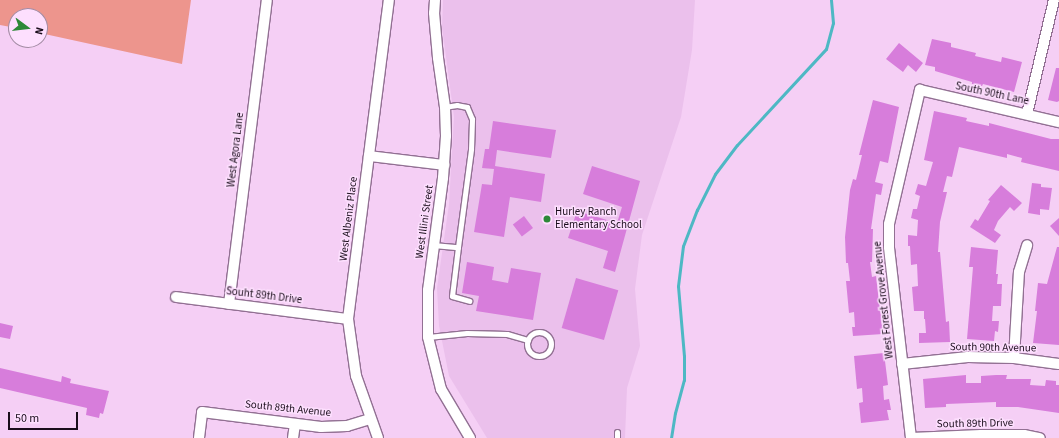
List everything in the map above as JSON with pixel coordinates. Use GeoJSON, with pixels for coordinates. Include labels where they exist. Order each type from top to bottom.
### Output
{"type":"FeatureCollection","features":[{"type":"Feature","properties":{"kind":"street","name":"West Agora Lane"},"geometry":{"type":"LineString","coordinates":[[229,304],[267,0]]}},
{"type":"Feature","properties":{"kind":"street","name":"West Albeniz Place"},"geometry":{"type":"LineString","coordinates":[[378,438],[356,376],[348,319],[389,0]]}},
{"type":"Feature","properties":{"kind":"street","name":"West Illini Street"},"geometry":{"type":"LineString","coordinates":[[435,0],[434,13],[438,58],[445,107],[444,165],[428,290],[428,337],[432,358],[442,389],[470,438]]}},
{"type":"Feature","properties":{"kind":"street"},"geometry":{"type":"LineString","coordinates":[[1027,114],[1054,0]]}},
{"type":"Feature","properties":{"kind":"street","name":"South 90th Lane"},"geometry":{"type":"LineString","coordinates":[[920,90],[1059,122]]}},
{"type":"Feature","properties":{"kind":"street","name":"West Forest Grove Avenue"},"geometry":{"type":"LineString","coordinates":[[911,438],[889,247],[889,224],[920,90]]}},
{"type":"Feature","properties":{"kind":"street"},"geometry":{"type":"LineString","coordinates":[[369,156],[444,165]]}},
{"type":"Feature","properties":{"kind":"street"},"geometry":{"type":"LineString","coordinates":[[1014,358],[1020,272],[1028,245]]}},
{"type":"Feature","properties":{"kind":"street","name":"Souht 89th Drive"},"geometry":{"type":"LineString","coordinates":[[176,297],[348,319]]}},
{"type":"Feature","properties":{"kind":"street","name":"South 90th Avenue"},"geometry":{"type":"LineString","coordinates":[[902,364],[968,357],[1014,358],[1059,364]]}},
{"type":"Feature","properties":{"kind":"street","name":"South 89th Avenue"},"geometry":{"type":"LineString","coordinates":[[199,438],[202,412],[321,427],[347,426],[370,419]]}},
{"type":"Feature","properties":{"kind":"street"},"geometry":{"type":"LineString","coordinates":[[293,438],[295,424]]}},
{"type":"Feature","properties":{"kind":"street","name":"South 89th Drive"},"geometry":{"type":"LineString","coordinates":[[911,438],[981,435],[1024,435],[1040,438]]}},
{"type":"Feature","properties":{"kind":"lane"},"geometry":{"type":"LineString","coordinates":[[445,107],[457,105],[467,107],[472,119],[470,150],[452,296],[470,300]]}},
{"type":"Feature","properties":{"kind":"lane"},"geometry":{"type":"LineString","coordinates":[[433,245],[458,247]]}},
{"type":"Feature","properties":{"kind":"lane"},"geometry":{"type":"LineString","coordinates":[[541,331],[551,339],[551,347],[547,354],[536,356],[529,351],[528,340],[533,333],[541,331]]}},
{"type":"Feature","properties":{"kind":"lane"},"geometry":{"type":"LineString","coordinates":[[428,337],[466,333],[507,334],[528,340]]}},
{"type":"Feature","properties":{"kind":"shaded area"},"geometry":{"type":"Polygon","coordinates":[[[0,0],[191,0],[182,64],[48,35],[48,8],[8,8],[8,26],[0,25],[0,0]]]}},
{"type":"Feature","properties":{"kind":"shaded area","name":"Hurley Ranch Elementary School"},"geometry":{"type":"Polygon","coordinates":[[[443,0],[695,0],[692,50],[681,117],[642,235],[635,289],[640,346],[627,388],[625,438],[487,438],[449,376],[439,326],[437,288],[449,204],[454,117],[442,27],[443,0]]]}},
{"type":"Feature","properties":{"kind":"building"},"geometry":{"type":"Polygon","coordinates":[[[932,39],[951,43],[951,47],[976,53],[975,56],[1001,62],[1002,57],[1022,62],[1014,92],[983,84],[982,86],[972,84],[972,82],[935,71],[935,67],[925,65],[932,39]]]}},
{"type":"Feature","properties":{"kind":"building"},"geometry":{"type":"Polygon","coordinates":[[[899,43],[923,63],[916,72],[908,65],[903,72],[886,59],[899,43]]]}},
{"type":"Feature","properties":{"kind":"building"},"geometry":{"type":"Polygon","coordinates":[[[1056,68],[1059,68],[1059,101],[1057,102],[1048,100],[1056,68]]]}},
{"type":"Feature","properties":{"kind":"building"},"geometry":{"type":"Polygon","coordinates":[[[873,100],[899,107],[888,163],[880,161],[875,182],[883,184],[881,195],[876,194],[871,229],[873,229],[872,262],[870,262],[872,277],[876,276],[883,334],[853,336],[852,327],[855,327],[854,312],[849,313],[846,281],[850,281],[848,263],[846,263],[845,237],[850,190],[853,179],[856,180],[862,155],[859,155],[873,100]]]}},
{"type":"Feature","properties":{"kind":"building"},"geometry":{"type":"Polygon","coordinates":[[[934,111],[967,118],[966,121],[989,126],[989,123],[1051,139],[1059,139],[1059,171],[1021,162],[1022,158],[1007,154],[1007,158],[959,147],[952,177],[947,176],[943,192],[947,192],[940,222],[938,252],[940,252],[946,322],[949,321],[950,342],[919,343],[919,333],[926,333],[925,319],[924,311],[914,311],[912,287],[918,286],[917,264],[911,265],[908,235],[917,236],[918,220],[911,218],[913,209],[917,209],[920,196],[915,194],[918,184],[926,186],[933,162],[924,160],[934,111]]]}},
{"type":"Feature","properties":{"kind":"building"},"geometry":{"type":"Polygon","coordinates":[[[493,121],[556,130],[551,158],[497,150],[495,166],[545,174],[541,202],[510,197],[504,237],[474,232],[482,184],[492,185],[494,169],[482,168],[485,149],[489,149],[493,121]]]}},
{"type":"Feature","properties":{"kind":"building"},"geometry":{"type":"Polygon","coordinates":[[[592,166],[640,181],[615,272],[603,268],[608,251],[568,238],[577,211],[617,223],[622,207],[583,194],[592,166]]]}},
{"type":"Feature","properties":{"kind":"building"},"geometry":{"type":"Polygon","coordinates":[[[1032,183],[1041,184],[1041,187],[1052,188],[1049,210],[1040,209],[1040,215],[1028,213],[1032,183]]]}},
{"type":"Feature","properties":{"kind":"building"},"geometry":{"type":"Polygon","coordinates":[[[1001,185],[1022,203],[1014,211],[1010,207],[998,221],[994,230],[1001,235],[995,243],[970,227],[975,219],[978,221],[990,201],[988,200],[1001,185]]]}},
{"type":"Feature","properties":{"kind":"building"},"geometry":{"type":"Polygon","coordinates":[[[524,216],[533,228],[522,236],[513,224],[524,216]]]}},
{"type":"Feature","properties":{"kind":"building"},"geometry":{"type":"Polygon","coordinates":[[[1059,218],[1059,236],[1050,226],[1059,218]]]}},
{"type":"Feature","properties":{"kind":"building"},"geometry":{"type":"Polygon","coordinates":[[[971,247],[998,250],[996,274],[998,274],[997,284],[1002,284],[1001,306],[993,306],[992,321],[999,321],[998,332],[995,331],[994,341],[967,339],[973,267],[969,267],[971,247]]]}},
{"type":"Feature","properties":{"kind":"building"},"geometry":{"type":"Polygon","coordinates":[[[1057,247],[1059,247],[1059,345],[1033,343],[1037,311],[1035,311],[1038,283],[1047,284],[1057,247]]]}},
{"type":"Feature","properties":{"kind":"building"},"geometry":{"type":"Polygon","coordinates":[[[467,262],[494,267],[492,280],[508,283],[511,268],[541,273],[533,320],[476,311],[479,296],[462,293],[467,262]]]}},
{"type":"Feature","properties":{"kind":"building"},"geometry":{"type":"Polygon","coordinates":[[[576,278],[618,290],[604,340],[562,328],[576,278]]]}},
{"type":"Feature","properties":{"kind":"building"},"geometry":{"type":"Polygon","coordinates":[[[0,323],[13,326],[10,339],[0,337],[0,323]]]}},
{"type":"Feature","properties":{"kind":"building"},"geometry":{"type":"Polygon","coordinates":[[[884,353],[888,385],[883,386],[884,400],[889,399],[891,410],[887,410],[889,420],[861,423],[859,403],[863,402],[862,388],[857,389],[854,356],[884,353]]]}},
{"type":"Feature","properties":{"kind":"building"},"geometry":{"type":"Polygon","coordinates":[[[0,368],[61,382],[62,376],[71,379],[70,383],[109,391],[103,414],[100,413],[99,418],[86,415],[87,408],[0,388],[0,368]]]}},
{"type":"Feature","properties":{"kind":"building"},"geometry":{"type":"Polygon","coordinates":[[[966,375],[966,383],[981,383],[981,376],[996,375],[1007,375],[1006,379],[1031,379],[1030,385],[1045,386],[1046,380],[1056,381],[1056,385],[1059,385],[1059,413],[1018,407],[996,407],[996,402],[946,404],[946,407],[925,408],[923,379],[966,375]]]}},
{"type":"Feature","properties":{"kind":"waterway"},"geometry":{"type":"LineString","coordinates":[[671,438],[675,413],[684,380],[684,356],[678,286],[683,246],[697,210],[715,174],[737,145],[826,49],[833,23],[831,0]]}},
{"type":"Feature","properties":{"kind":"place","name":"Hurley Ranch Elementary School"},"geometry":{"type":"Point","coordinates":[547,219]}}]}
